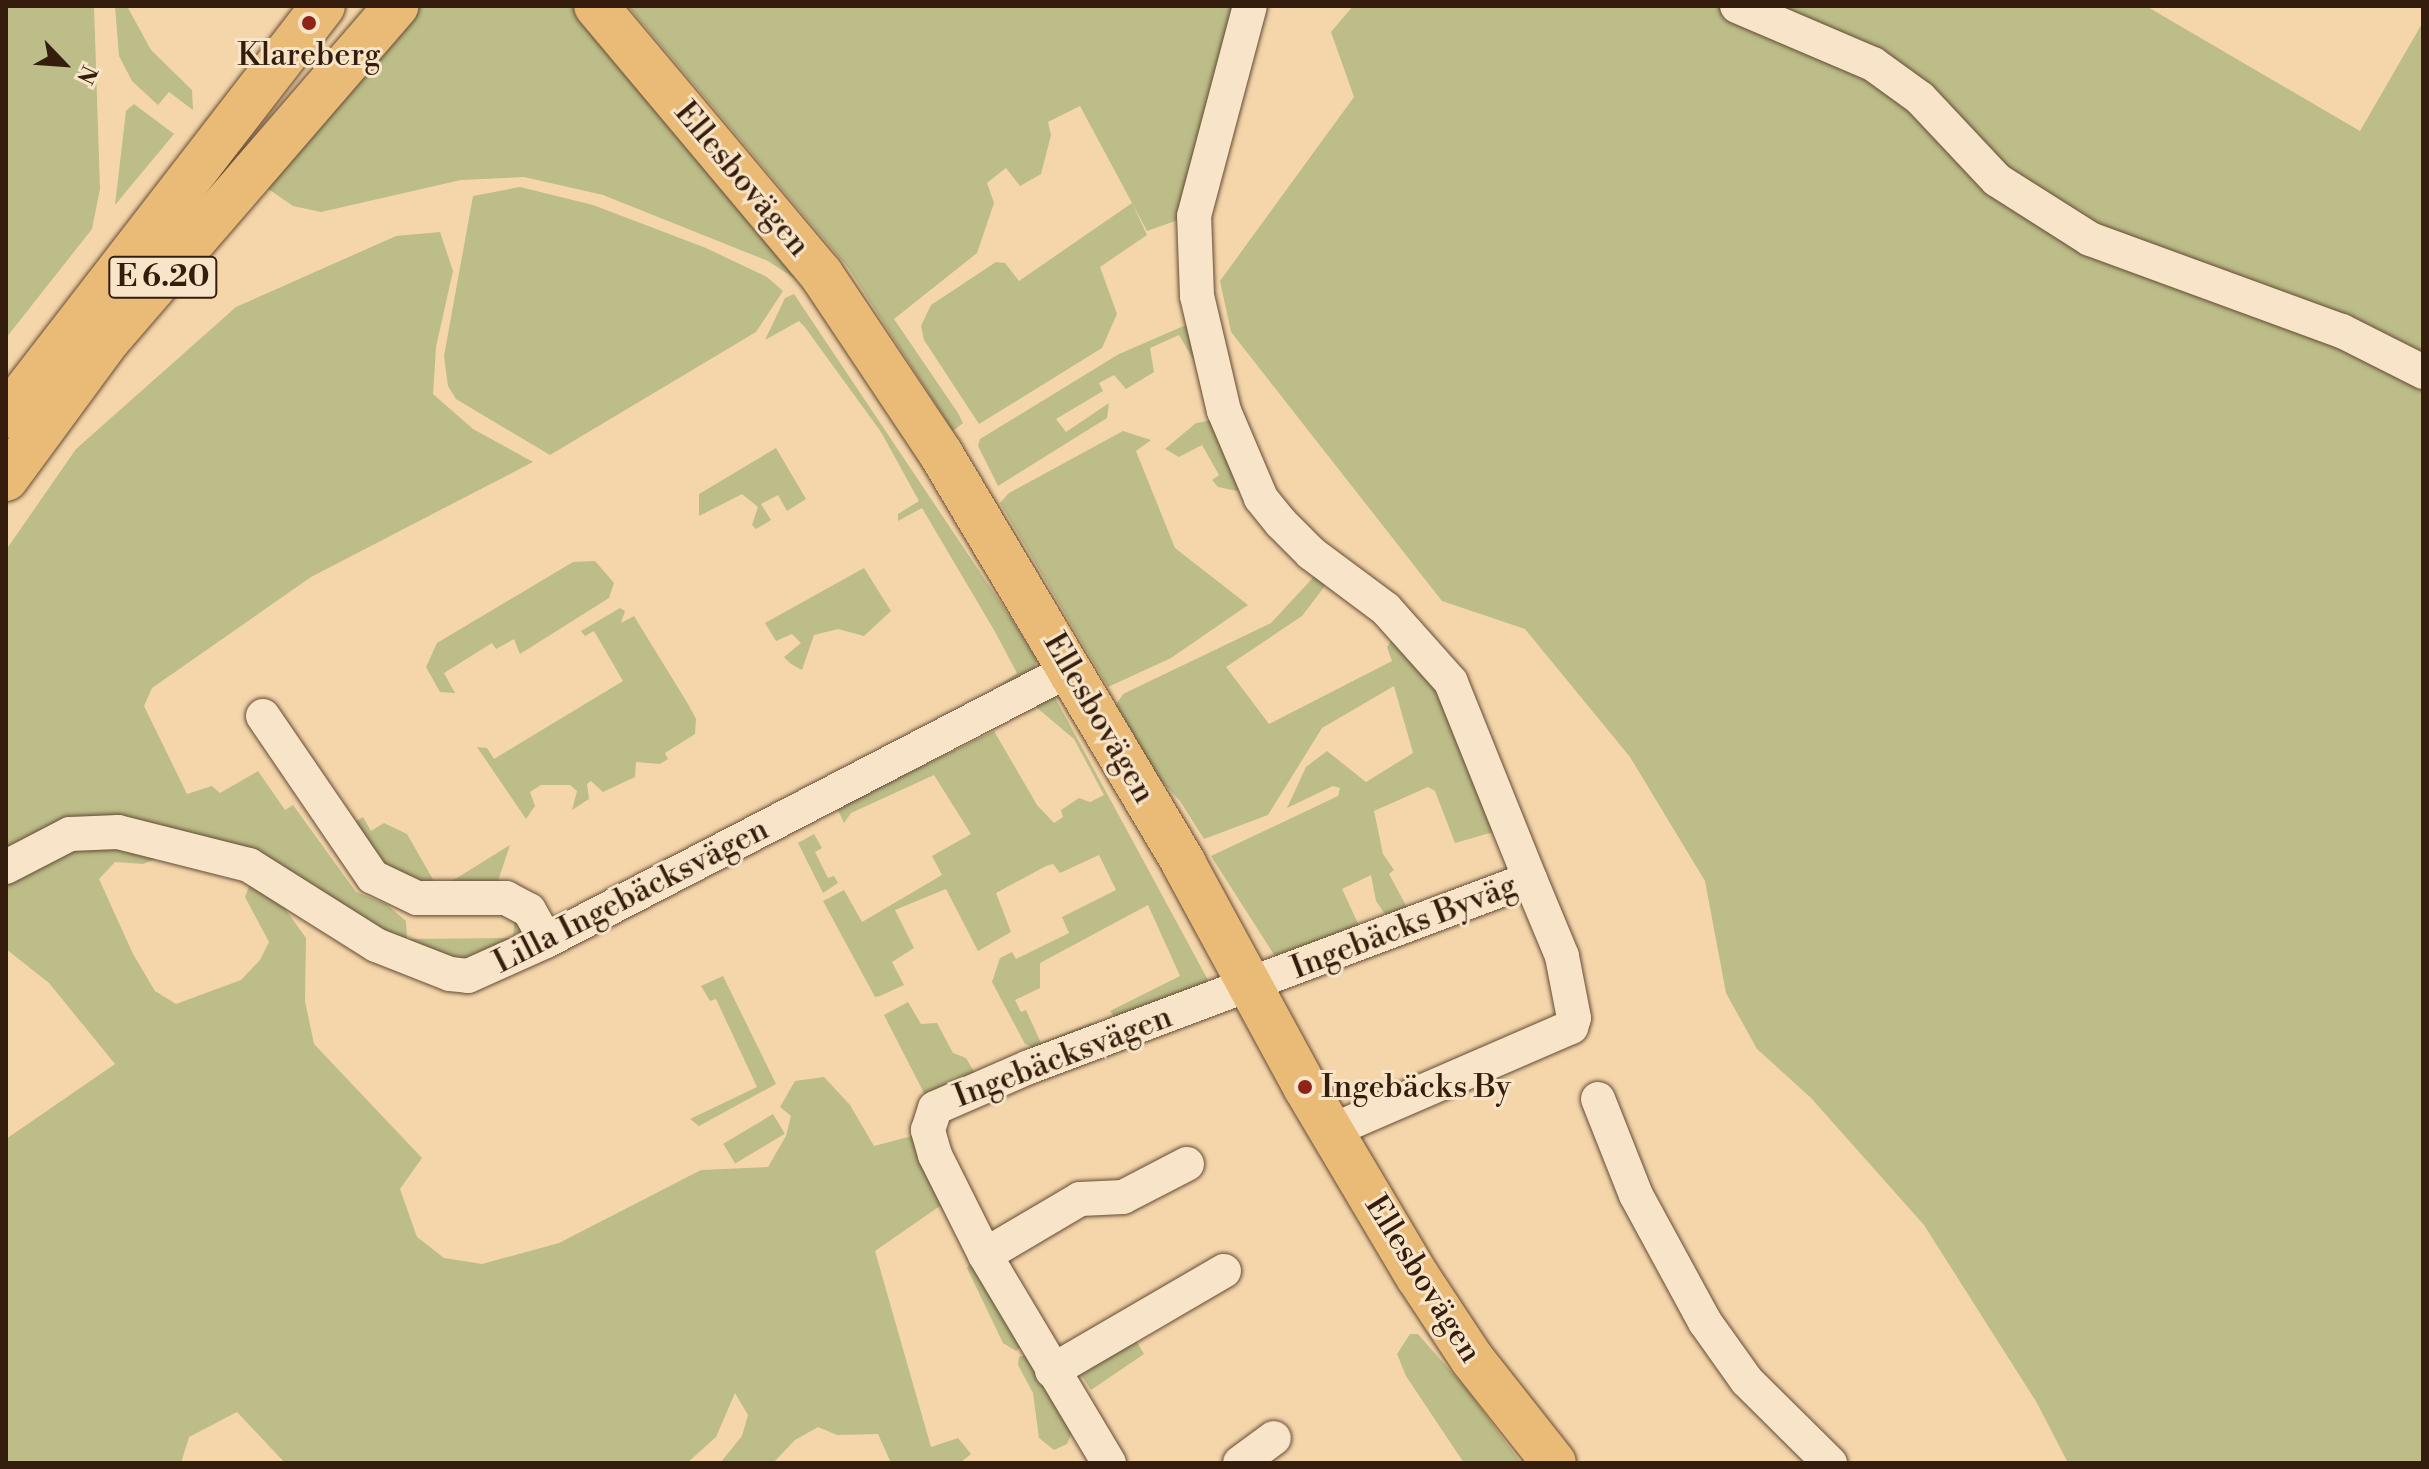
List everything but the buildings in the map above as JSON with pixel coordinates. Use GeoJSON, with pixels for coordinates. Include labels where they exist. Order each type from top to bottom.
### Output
{"type":"FeatureCollection","features":[{"type":"Feature","properties":{"kind":"main road","name":"E 6.20"},"geometry":{"type":"LineString","coordinates":[[6,416],[323,6]]}},
{"type":"Feature","properties":{"kind":"main road","name":"E 6.20"},"geometry":{"type":"LineString","coordinates":[[6,479],[109,339],[396,6]]}},
{"type":"Feature","properties":{"kind":"main road","name":"Ellesbovägen"},"geometry":{"type":"LineString","coordinates":[[596,6],[821,274],[943,457],[1071,669],[1331,1131],[1472,1359],[1554,1463]]}},
{"type":"Feature","properties":{"kind":"street","name":"Ingebäcks Byväg"},"geometry":{"type":"LineString","coordinates":[[1250,6],[1194,216],[1197,296],[1224,411],[1261,498],[1281,523],[1311,553],[1386,609],[1451,682],[1530,879],[1252,986]]}},
{"type":"Feature","properties":{"kind":"street"},"geometry":{"type":"LineString","coordinates":[[1737,6],[1873,64],[1920,98],[1997,180],[2090,239],[2342,331],[2423,372]]}},
{"type":"Feature","properties":{"kind":"street","name":"Lilla Ingebäcksvägen"},"geometry":{"type":"LineString","coordinates":[[6,867],[70,834],[118,832],[249,865],[359,936],[450,974],[479,973],[1071,669]]}},
{"type":"Feature","properties":{"kind":"street"},"geometry":{"type":"LineString","coordinates":[[263,716],[373,877],[417,898],[506,898],[529,910],[546,941]]}},
{"type":"Feature","properties":{"kind":"street"},"geometry":{"type":"LineString","coordinates":[[1331,1131],[1571,1027],[1574,1018],[1562,956],[1530,879]]}},
{"type":"Feature","properties":{"kind":"street","name":"Ingebäcksvägen"},"geometry":{"type":"LineString","coordinates":[[1109,1463],[985,1255],[930,1142],[935,1108],[1029,1067],[1252,986]]}},
{"type":"Feature","properties":{"kind":"street"},"geometry":{"type":"LineString","coordinates":[[1598,1099],[1636,1195],[1705,1322],[1747,1381],[1830,1463]]}},
{"type":"Feature","properties":{"kind":"street"},"geometry":{"type":"LineString","coordinates":[[985,1255],[1080,1199],[1123,1197],[1187,1164]]}},
{"type":"Feature","properties":{"kind":"street"},"geometry":{"type":"LineString","coordinates":[[1052,1371],[1224,1271]]}},
{"type":"Feature","properties":{"kind":"street"},"geometry":{"type":"LineString","coordinates":[[1240,1463],[1274,1438]]}},
{"type":"Feature","properties":{"kind":"green space"},"geometry":{"type":"Polygon","coordinates":[[[6,6],[94,6],[100,189],[92,229],[6,338],[6,6]]]}},
{"type":"Feature","properties":{"kind":"green space"},"geometry":{"type":"Polygon","coordinates":[[[115,6],[127,6],[151,50],[192,90],[193,110],[169,92],[158,105],[132,81],[119,56],[115,6]]]}},
{"type":"Feature","properties":{"kind":"green space"},"geometry":{"type":"Polygon","coordinates":[[[420,6],[573,6],[799,268],[935,479],[800,282],[768,261],[603,195],[524,177],[461,180],[321,212],[293,206],[264,186],[420,6]]]}},
{"type":"Feature","properties":{"kind":"green space"},"geometry":{"type":"Polygon","coordinates":[[[628,6],[1243,6],[1209,127],[1196,364],[1179,335],[1150,348],[1154,372],[1126,389],[1114,375],[1099,383],[1103,391],[1056,419],[1066,432],[1109,403],[1107,418],[998,486],[978,446],[980,439],[1119,354],[1186,325],[1178,220],[1147,231],[1080,106],[1048,122],[1051,135],[1041,174],[1020,186],[1006,168],[987,183],[994,203],[977,253],[894,319],[958,413],[963,423],[953,431],[849,269],[628,6]]]}},
{"type":"Feature","properties":{"kind":"green space"},"geometry":{"type":"Polygon","coordinates":[[[1353,6],[2146,6],[2360,131],[2423,22],[2423,1463],[2068,1463],[2037,1403],[1924,1225],[1811,1098],[1757,1049],[1726,993],[1705,881],[1630,757],[1525,629],[1442,601],[1231,332],[1220,281],[1354,97],[1331,32],[1353,6]]]}},
{"type":"Feature","properties":{"kind":"green space"},"geometry":{"type":"Polygon","coordinates":[[[134,104],[174,134],[115,205],[126,111],[134,104]]]}},
{"type":"Feature","properties":{"kind":"green space"},"geometry":{"type":"Polygon","coordinates":[[[520,187],[593,205],[706,248],[767,277],[783,291],[756,332],[550,455],[456,399],[448,386],[444,356],[473,196],[520,187]]]}},
{"type":"Feature","properties":{"kind":"green space"},"geometry":{"type":"Polygon","coordinates":[[[1132,203],[1147,235],[1100,267],[1117,314],[1102,348],[979,424],[924,340],[921,326],[931,305],[996,262],[1005,263],[1019,281],[1132,203]]]}},
{"type":"Feature","properties":{"kind":"green space"},"geometry":{"type":"Polygon","coordinates":[[[440,232],[453,271],[436,347],[433,394],[473,429],[533,462],[311,577],[152,688],[144,706],[187,794],[212,786],[220,793],[258,771],[285,810],[293,805],[356,892],[386,904],[406,921],[407,939],[513,938],[515,913],[526,925],[519,940],[483,957],[436,961],[399,950],[292,880],[286,910],[306,938],[305,1001],[314,1044],[422,1158],[400,1189],[417,1237],[444,1258],[482,1264],[559,1243],[701,1170],[768,1167],[786,1136],[791,1116],[780,1107],[795,1081],[824,1077],[850,1105],[874,1146],[912,1136],[965,1247],[940,1206],[875,1251],[931,1447],[958,1438],[971,1454],[960,1463],[891,1463],[878,1434],[837,1435],[818,1427],[795,1440],[773,1463],[720,1463],[742,1436],[748,1415],[735,1393],[716,1437],[687,1463],[285,1463],[237,1412],[189,1437],[181,1463],[6,1463],[6,1139],[115,1064],[49,983],[6,949],[6,550],[76,449],[236,307],[396,236],[440,232]],[[183,848],[143,864],[115,862],[99,879],[133,954],[155,991],[176,1004],[241,980],[260,960],[269,942],[245,897],[257,866],[183,848]]]}},
{"type":"Feature","properties":{"kind":"green space"},"geometry":{"type":"Polygon","coordinates":[[[794,294],[1014,623],[1037,660],[1034,670],[998,686],[1017,673],[994,630],[922,508],[898,521],[898,514],[919,501],[881,432],[804,326],[799,321],[765,340],[785,298],[794,294]]]}},
{"type":"Feature","properties":{"kind":"green space"},"geometry":{"type":"Polygon","coordinates":[[[1219,419],[1240,488],[1237,491],[1218,487],[1212,480],[1219,475],[1202,445],[1179,457],[1165,449],[1196,423],[1219,419]]]}},
{"type":"Feature","properties":{"kind":"green space"},"geometry":{"type":"Polygon","coordinates":[[[1123,431],[1151,440],[1136,451],[1175,548],[1248,605],[1171,658],[1108,687],[1000,503],[1009,493],[1123,431]]]}},
{"type":"Feature","properties":{"kind":"green space"},"geometry":{"type":"Polygon","coordinates":[[[776,448],[806,499],[787,511],[778,495],[761,504],[771,520],[756,529],[752,525],[758,507],[742,494],[699,516],[699,494],[776,448]]]}},
{"type":"Feature","properties":{"kind":"green space"},"geometry":{"type":"Polygon","coordinates":[[[595,561],[614,583],[609,598],[520,654],[514,639],[496,649],[492,643],[444,673],[455,693],[440,692],[426,667],[437,643],[573,562],[595,561]]]}},
{"type":"Feature","properties":{"kind":"green space"},"geometry":{"type":"Polygon","coordinates":[[[864,568],[891,611],[864,636],[838,629],[814,635],[802,670],[791,664],[784,657],[801,643],[792,634],[776,641],[765,623],[864,568]]]}},
{"type":"Feature","properties":{"kind":"green space"},"geometry":{"type":"Polygon","coordinates":[[[1321,569],[1331,578],[1302,616],[1226,667],[1269,724],[1392,661],[1387,647],[1395,636],[1426,660],[1497,831],[1455,843],[1435,791],[1428,787],[1374,811],[1383,854],[1394,870],[1389,874],[1409,911],[1387,917],[1376,901],[1371,875],[1342,889],[1361,930],[1278,961],[1211,856],[1338,796],[1340,788],[1333,786],[1287,808],[1306,767],[1327,751],[1366,782],[1413,753],[1394,686],[1322,728],[1268,815],[1204,839],[1180,801],[1153,772],[1116,705],[1123,694],[1271,623],[1321,569]]]}},
{"type":"Feature","properties":{"kind":"green space"},"geometry":{"type":"Polygon","coordinates":[[[620,608],[625,611],[621,623],[634,616],[688,704],[696,719],[695,734],[665,753],[668,759],[660,764],[636,762],[635,777],[603,792],[591,781],[587,784],[589,799],[572,810],[577,791],[570,785],[541,785],[530,792],[535,806],[526,819],[477,747],[487,748],[494,759],[623,681],[594,631],[585,636],[581,631],[620,608]]]}},
{"type":"Feature","properties":{"kind":"green space"},"geometry":{"type":"Polygon","coordinates":[[[1052,692],[1208,980],[1204,987],[1114,1017],[1110,1011],[1180,976],[1148,905],[1040,963],[1040,988],[1015,1000],[1021,1012],[1026,1010],[1041,1043],[1091,1023],[1099,1027],[1038,1049],[1025,1044],[992,982],[1000,958],[1012,952],[1016,959],[1069,933],[1062,917],[1116,890],[1099,855],[1060,873],[1053,864],[1046,866],[996,893],[1011,932],[978,951],[946,889],[895,910],[914,948],[892,962],[904,985],[875,997],[823,901],[844,890],[862,922],[942,875],[932,856],[971,834],[934,775],[851,813],[844,823],[837,808],[994,731],[1037,805],[1054,823],[1063,817],[1061,810],[1079,798],[1090,802],[1104,795],[1074,739],[1036,707],[1052,692]]]}},
{"type":"Feature","properties":{"kind":"green space"},"geometry":{"type":"Polygon","coordinates":[[[363,817],[371,831],[384,823],[407,834],[435,883],[391,878],[353,823],[363,817]]]}},
{"type":"Feature","properties":{"kind":"green space"},"geometry":{"type":"Polygon","coordinates":[[[814,834],[822,848],[815,852],[828,878],[834,876],[838,883],[823,893],[798,843],[814,834]]]}},
{"type":"Feature","properties":{"kind":"green space"},"geometry":{"type":"Polygon","coordinates":[[[510,845],[498,881],[450,884],[452,881],[510,845]]]}},
{"type":"Feature","properties":{"kind":"green space"},"geometry":{"type":"Polygon","coordinates":[[[723,976],[776,1084],[699,1126],[690,1119],[757,1087],[716,999],[710,1001],[701,986],[723,976]]]}},
{"type":"Feature","properties":{"kind":"green space"},"geometry":{"type":"Polygon","coordinates":[[[908,1002],[921,1024],[937,1023],[953,1053],[966,1058],[975,1073],[926,1097],[884,1015],[908,1002]]]}},
{"type":"Feature","properties":{"kind":"green space"},"geometry":{"type":"Polygon","coordinates":[[[773,1114],[785,1134],[735,1164],[723,1144],[773,1114]]]}},
{"type":"Feature","properties":{"kind":"green space"},"geometry":{"type":"Polygon","coordinates":[[[973,1258],[1022,1346],[1016,1351],[1003,1343],[967,1268],[973,1258]]]}},
{"type":"Feature","properties":{"kind":"green space"},"geometry":{"type":"Polygon","coordinates":[[[1132,1334],[1144,1354],[1091,1390],[1076,1367],[1132,1334]]]}},
{"type":"Feature","properties":{"kind":"green space"},"geometry":{"type":"Polygon","coordinates":[[[1410,1334],[1418,1334],[1468,1391],[1521,1463],[1464,1463],[1406,1376],[1397,1354],[1410,1334]]]}},
{"type":"Feature","properties":{"kind":"green space"},"geometry":{"type":"Polygon","coordinates":[[[1027,1354],[1072,1432],[1067,1444],[1054,1450],[1039,1438],[1033,1393],[1018,1365],[1019,1357],[1027,1354]]]}},
{"type":"Feature","properties":{"kind":"place","name":"Klareberg"},"geometry":{"type":"Point","coordinates":[309,23]}},
{"type":"Feature","properties":{"kind":"place","name":"Ingebäcks By"},"geometry":{"type":"Point","coordinates":[1305,1087]}}]}
